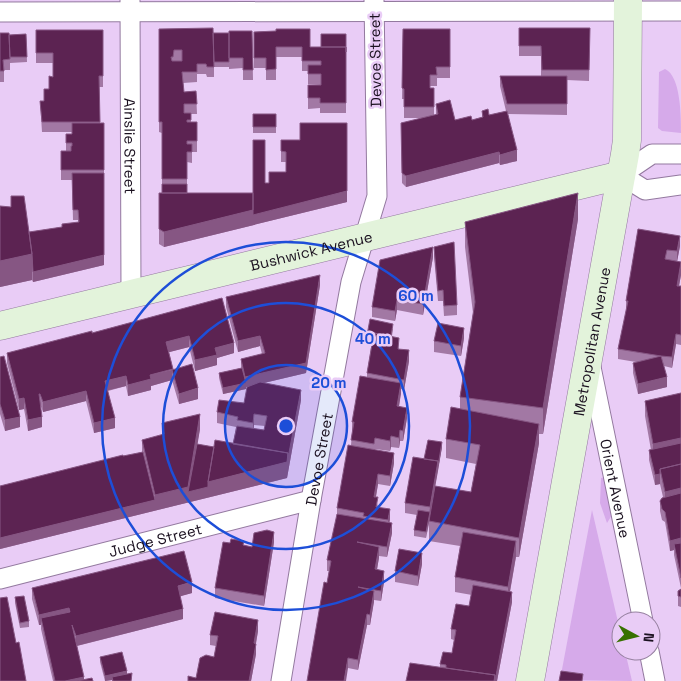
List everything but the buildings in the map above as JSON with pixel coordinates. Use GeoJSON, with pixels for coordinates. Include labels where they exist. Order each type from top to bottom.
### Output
{"type":"FeatureCollection","features":[{"type":"Feature","properties":{"kind":"main road","name":"Metropolitan Avenue"},"geometry":{"type":"LineString","coordinates":[[530,681],[627,140],[628,5]]}},
{"type":"Feature","properties":{"kind":"main road","name":"Bushwick Avenue"},"geometry":{"type":"LineString","coordinates":[[0,326],[621,175]]}},
{"type":"Feature","properties":{"kind":"street"},"geometry":{"type":"LineString","coordinates":[[0,12],[130,6],[628,5],[681,11]]}},
{"type":"Feature","properties":{"kind":"street","name":"Ainslie Street"},"geometry":{"type":"LineString","coordinates":[[130,6],[131,294]]}},
{"type":"Feature","properties":{"kind":"street","name":"Devoe Street"},"geometry":{"type":"LineString","coordinates":[[281,681],[311,500],[351,282],[376,196],[374,6]]}},
{"type":"Feature","properties":{"kind":"street"},"geometry":{"type":"LineString","coordinates":[[681,154],[652,154],[621,175],[645,190],[681,184]]}},
{"type":"Feature","properties":{"kind":"street","name":"Orient Avenue"},"geometry":{"type":"LineString","coordinates":[[589,356],[641,611]]}},
{"type":"Feature","properties":{"kind":"street","name":"Judge Street"},"geometry":{"type":"LineString","coordinates":[[0,579],[311,500]]}},
{"type":"Feature","properties":{"kind":"street"},"geometry":{"type":"LineString","coordinates":[[651,661],[655,681]]}},
{"type":"Feature","properties":{"kind":"shaded area"},"geometry":{"type":"Polygon","coordinates":[[[665,69],[670,73],[677,88],[681,133],[662,131],[658,128],[659,72],[665,69]]]}},
{"type":"Feature","properties":{"kind":"shaded area"},"geometry":{"type":"Polygon","coordinates":[[[605,477],[612,515],[607,523],[600,503],[601,478],[605,477]]]}},
{"type":"Feature","properties":{"kind":"shaded area"},"geometry":{"type":"Polygon","coordinates":[[[592,510],[615,611],[611,611],[611,661],[627,661],[632,681],[560,680],[592,510]]]}}]}
